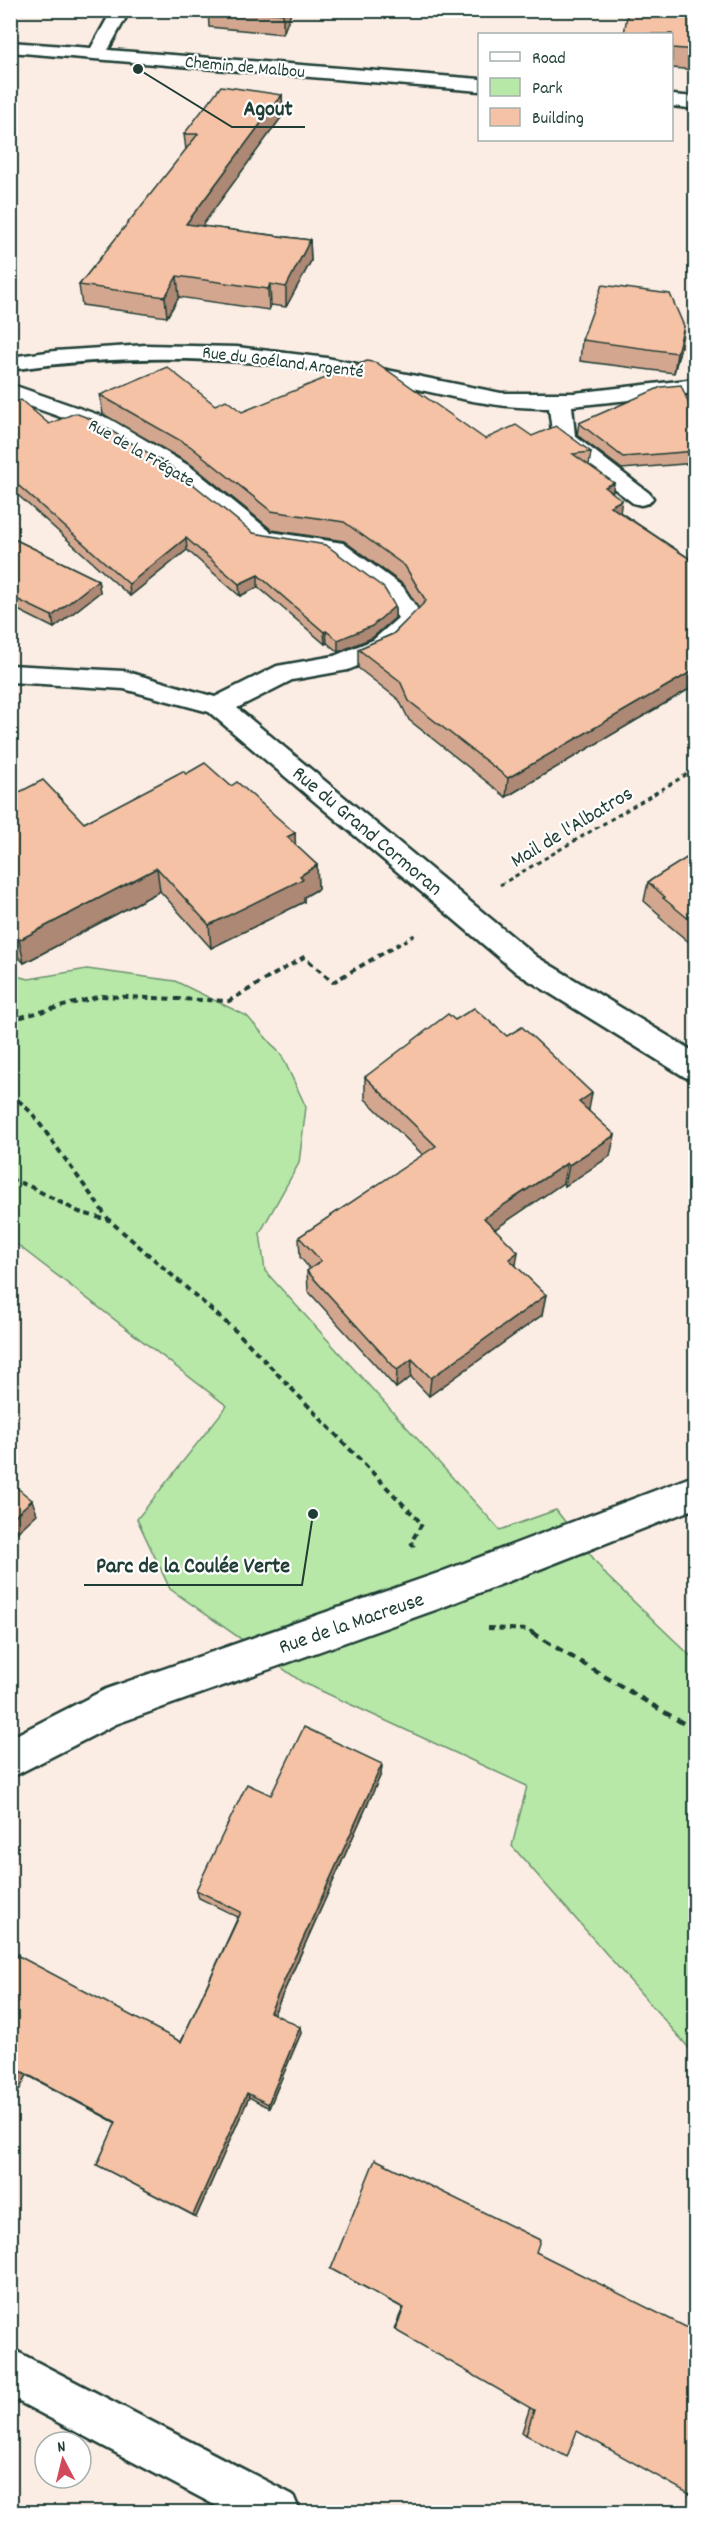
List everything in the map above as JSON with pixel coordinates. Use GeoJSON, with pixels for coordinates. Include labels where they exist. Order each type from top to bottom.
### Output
{"type":"FeatureCollection","features":[{"type":"Feature","properties":{"kind":"street"},"geometry":{"type":"LineString","coordinates":[[97,54],[121,10]]}},
{"type":"Feature","properties":{"kind":"street","name":"Chemin de Malbou"},"geometry":{"type":"LineString","coordinates":[[10,47],[478,85]]}},
{"type":"Feature","properties":{"kind":"street"},"geometry":{"type":"LineString","coordinates":[[673,101],[696,103]]}},
{"type":"Feature","properties":{"kind":"street","name":"Rue du Goéland Argenté"},"geometry":{"type":"LineString","coordinates":[[10,363],[109,351],[234,352],[374,372],[500,399],[560,402],[696,386]]}},
{"type":"Feature","properties":{"kind":"street","name":"Rue de la Frégate"},"geometry":{"type":"LineString","coordinates":[[10,392],[102,424],[183,472],[264,538],[334,548],[394,593],[411,619],[382,646],[339,664],[286,672],[218,706]]}},
{"type":"Feature","properties":{"kind":"street"},"geometry":{"type":"LineString","coordinates":[[560,402],[564,439],[641,498]]}},
{"type":"Feature","properties":{"kind":"street","name":"Rue du Grand Cormoran"},"geometry":{"type":"LineString","coordinates":[[10,674],[124,680],[218,706],[527,965],[696,1068]]}},
{"type":"Feature","properties":{"kind":"street","name":"Rue de la Macreuse"},"geometry":{"type":"LineString","coordinates":[[10,1759],[106,1708],[438,1591],[696,1491]]}},
{"type":"Feature","properties":{"kind":"street"},"geometry":{"type":"LineString","coordinates":[[10,2371],[276,2512]]}},
{"type":"Feature","properties":{"kind":"path","name":"Mail de l'Albatros"},"geometry":{"type":"LineString","coordinates":[[10,1020],[101,996],[229,1000],[304,957],[333,982],[696,769]]}},
{"type":"Feature","properties":{"kind":"path"},"geometry":{"type":"LineString","coordinates":[[10,1093],[32,1113],[109,1220],[238,1333],[422,1524],[411,1542],[438,1591],[464,1626],[528,1630],[696,1731]]}},
{"type":"Feature","properties":{"kind":"path"},"geometry":{"type":"LineString","coordinates":[[10,1179],[80,1212],[109,1220]]}},
{"type":"Feature","properties":{"kind":"green space"},"geometry":{"type":"Polygon","coordinates":[[[87,969],[175,981],[247,1016],[282,1056],[306,1107],[299,1163],[260,1233],[265,1271],[500,1530],[556,1510],[607,1576],[695,1660],[695,2055],[512,1846],[527,1786],[302,1682],[170,1589],[137,1519],[227,1406],[11,1240],[11,975],[29,979],[87,969]]]}},
{"type":"Feature","properties":{"kind":"building"},"geometry":{"type":"Polygon","coordinates":[[[245,10],[284,10],[283,14],[245,10]]]}},
{"type":"Feature","properties":{"kind":"building"},"geometry":{"type":"Polygon","coordinates":[[[628,10],[696,10],[696,50],[673,48],[673,33],[624,33],[628,10]]]}},
{"type":"Feature","properties":{"kind":"building"},"geometry":{"type":"Polygon","coordinates":[[[221,86],[282,95],[186,224],[310,240],[286,287],[270,284],[268,289],[177,276],[165,297],[79,285],[198,134],[184,134],[221,86]]]}},
{"type":"Feature","properties":{"kind":"building"},"geometry":{"type":"Polygon","coordinates":[[[602,285],[670,294],[684,326],[677,353],[582,340],[602,285]]]}},
{"type":"Feature","properties":{"kind":"building"},"geometry":{"type":"Polygon","coordinates":[[[367,361],[377,363],[485,439],[516,425],[532,436],[556,426],[591,452],[573,454],[614,483],[605,487],[622,500],[610,506],[696,563],[696,669],[508,778],[409,701],[400,681],[358,649],[393,634],[426,601],[405,566],[344,522],[271,511],[190,446],[100,395],[167,367],[215,405],[226,400],[242,412],[367,361]]]}},
{"type":"Feature","properties":{"kind":"building"},"geometry":{"type":"Polygon","coordinates":[[[681,385],[696,421],[696,451],[623,457],[579,423],[661,387],[681,385]]]}},
{"type":"Feature","properties":{"kind":"building"},"geometry":{"type":"Polygon","coordinates":[[[21,400],[49,424],[75,413],[91,419],[172,467],[253,533],[326,545],[384,588],[395,606],[372,626],[338,640],[326,631],[324,632],[258,575],[239,584],[186,538],[129,584],[10,478],[10,404],[21,400]]]}},
{"type":"Feature","properties":{"kind":"building"},"geometry":{"type":"Polygon","coordinates":[[[10,537],[98,580],[52,616],[10,596],[10,537]]]}},
{"type":"Feature","properties":{"kind":"building"},"geometry":{"type":"Polygon","coordinates":[[[205,763],[231,786],[237,782],[295,833],[287,837],[317,865],[300,876],[303,879],[209,925],[157,868],[19,940],[10,931],[10,797],[43,780],[84,823],[183,771],[186,774],[205,763]]]}},
{"type":"Feature","properties":{"kind":"building"},"geometry":{"type":"Polygon","coordinates":[[[696,852],[696,925],[663,898],[665,897],[648,882],[696,852]]]}},
{"type":"Feature","properties":{"kind":"building"},"geometry":{"type":"Polygon","coordinates":[[[474,1008],[507,1036],[522,1027],[592,1093],[579,1102],[615,1135],[569,1165],[567,1163],[484,1218],[518,1252],[509,1259],[546,1295],[431,1378],[412,1359],[397,1370],[307,1271],[321,1261],[299,1237],[436,1146],[365,1077],[448,1014],[455,1020],[474,1008]]]}},
{"type":"Feature","properties":{"kind":"building"},"geometry":{"type":"Polygon","coordinates":[[[10,1482],[32,1500],[10,1520],[10,1482]]]}},
{"type":"Feature","properties":{"kind":"building"},"geometry":{"type":"Polygon","coordinates":[[[304,1727],[382,1764],[270,2012],[300,2027],[268,2104],[247,2093],[193,2215],[97,2165],[116,2122],[21,2071],[10,2090],[10,1953],[181,2042],[241,1912],[196,1890],[247,1784],[271,1795],[304,1727]]]}},
{"type":"Feature","properties":{"kind":"building"},"geometry":{"type":"Polygon","coordinates":[[[375,2159],[540,2240],[536,2252],[696,2332],[696,2477],[691,2495],[577,2431],[567,2457],[526,2435],[534,2410],[395,2330],[404,2308],[331,2269],[375,2159]]]}},
{"type":"Feature","properties":{"kind":"place","name":"Agout"},"geometry":{"type":"Point","coordinates":[138,69]}},
{"type":"Feature","properties":{"kind":"place","name":"Parc de la Coulée Verte"},"geometry":{"type":"Point","coordinates":[313,1514]}}]}
